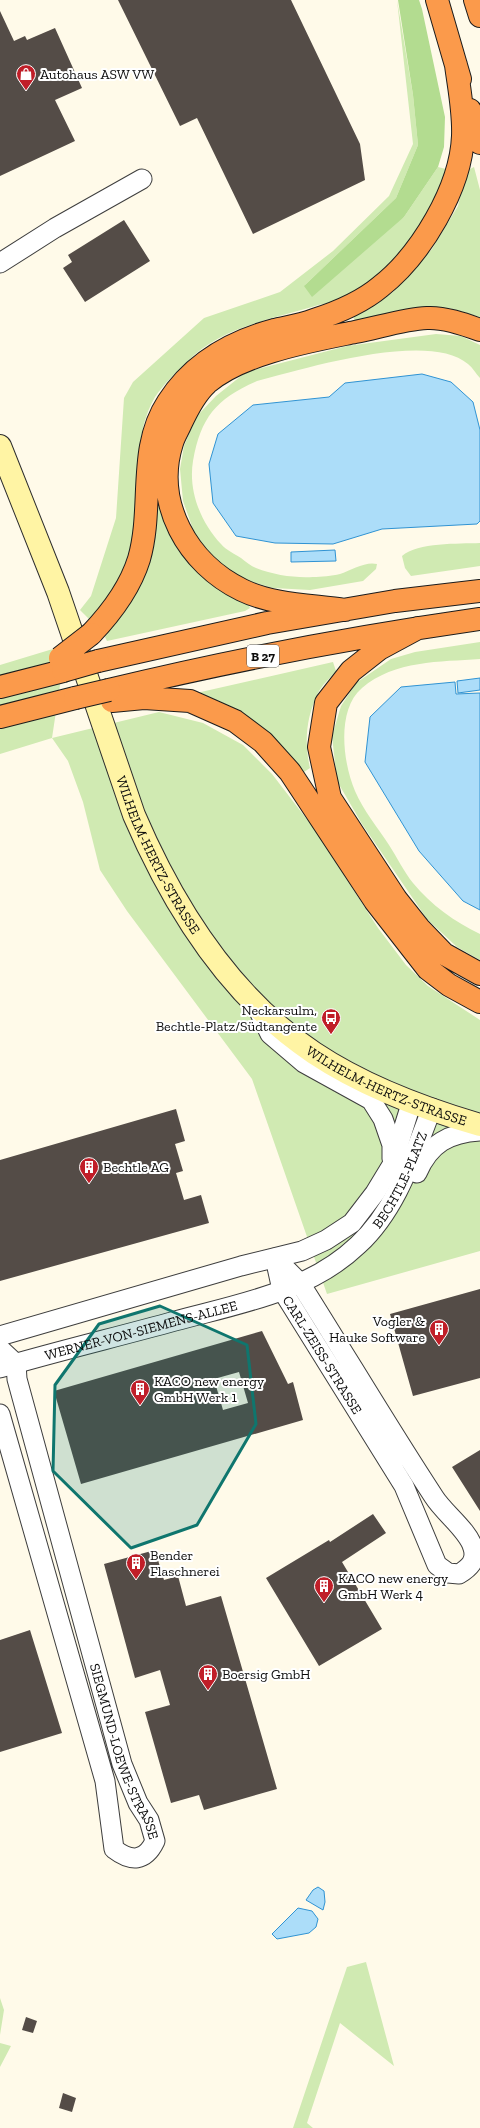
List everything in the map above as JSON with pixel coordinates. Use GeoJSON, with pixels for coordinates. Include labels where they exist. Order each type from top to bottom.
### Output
{"type":"FeatureCollection","features":[{"type":"Feature","properties":{"kind":"highway"},"geometry":{"type":"LineString","coordinates":[[437,0],[480,143]]}},
{"type":"Feature","properties":{"kind":"highway"},"geometry":{"type":"LineString","coordinates":[[475,0],[480,16]]}},
{"type":"Feature","properties":{"kind":"highway"},"geometry":{"type":"LineString","coordinates":[[62,664],[91,634],[113,608],[129,584],[139,558],[146,501],[149,453],[155,429],[167,403],[179,387],[201,364],[217,353],[239,342],[273,330],[313,320],[347,307],[380,287],[407,261],[434,225],[456,171],[463,137],[456,65]]}},
{"type":"Feature","properties":{"kind":"highway"},"geometry":{"type":"LineString","coordinates":[[345,610],[269,599],[255,595],[224,580],[210,570],[192,550],[181,532],[173,513],[169,494],[168,469],[172,444],[187,411],[207,383],[231,367],[264,354],[308,342],[428,318],[461,323],[480,330]]}},
{"type":"Feature","properties":{"kind":"highway","name":"B 27"},"geometry":{"type":"LineString","coordinates":[[0,687],[23,680],[62,664],[98,661],[267,623],[395,600],[480,591]]}},
{"type":"Feature","properties":{"kind":"highway","name":"B 27"},"geometry":{"type":"LineString","coordinates":[[0,717],[72,701],[111,696],[248,659],[350,639],[480,619]]}},
{"type":"Feature","properties":{"kind":"highway"},"geometry":{"type":"LineString","coordinates":[[418,628],[379,649],[351,671],[326,703],[319,747],[330,798],[396,899],[419,928],[444,954],[480,974]]}},
{"type":"Feature","properties":{"kind":"highway"},"geometry":{"type":"LineString","coordinates":[[111,696],[190,701],[235,721],[263,742],[290,772],[375,901],[428,969],[449,986],[480,1002]]}},
{"type":"Feature","properties":{"kind":"main road","name":"WILHELM-HERTZ-STRASSE"},"geometry":{"type":"LineString","coordinates":[[0,446],[58,592],[118,770],[146,842],[178,902],[203,941],[230,976],[256,1004],[283,1030],[325,1060],[398,1096],[480,1125]]}},
{"type":"Feature","properties":{"kind":"street"},"geometry":{"type":"LineString","coordinates":[[0,263],[55,228],[142,179]]}},
{"type":"Feature","properties":{"kind":"street","name":"BECHTLE-PLATZ"},"geometry":{"type":"LineString","coordinates":[[256,1004],[270,1034],[304,1063],[371,1100],[383,1119],[388,1132],[392,1145],[392,1165]]}},
{"type":"Feature","properties":{"kind":"street","name":"BECHTLE-PLATZ"},"geometry":{"type":"LineString","coordinates":[[275,1258],[302,1251],[326,1240],[352,1223],[375,1193],[392,1165],[422,1105]]}},
{"type":"Feature","properties":{"kind":"street","name":"BECHTLE-PLATZ"},"geometry":{"type":"LineString","coordinates":[[282,1290],[300,1283],[336,1264],[358,1245],[385,1212],[406,1174],[422,1105]]}},
{"type":"Feature","properties":{"kind":"street","name":"BECHTLE-PLATZ"},"geometry":{"type":"LineString","coordinates":[[358,1245],[375,1236],[394,1215],[411,1190],[422,1160],[430,1150],[441,1141],[461,1132],[480,1131]]}},
{"type":"Feature","properties":{"kind":"street"},"geometry":{"type":"LineString","coordinates":[[0,1336],[241,1266],[275,1258]]}},
{"type":"Feature","properties":{"kind":"street","name":"CARL-ZEISS-STRASSE"},"geometry":{"type":"LineString","coordinates":[[275,1258],[300,1283],[435,1499],[473,1546],[475,1557],[468,1568],[459,1574],[448,1573],[437,1565],[404,1486],[282,1290],[275,1258]]}},
{"type":"Feature","properties":{"kind":"street","name":"WERNER-VON-SIEMENS-ALLEE"},"geometry":{"type":"LineString","coordinates":[[8,1366],[252,1300],[282,1290]]}},
{"type":"Feature","properties":{"kind":"street"},"geometry":{"type":"LineString","coordinates":[[0,1349],[8,1366]]}},
{"type":"Feature","properties":{"kind":"street","name":"SIEGMUND-LOEWE-STRASSE"},"geometry":{"type":"LineString","coordinates":[[0,1414],[105,1781],[114,1848],[124,1856],[138,1858],[150,1851],[155,1841],[149,1820],[138,1803],[122,1764],[17,1379],[8,1366]]}},
{"type":"Feature","properties":{"kind":"street"},"geometry":{"type":"LineString","coordinates":[[404,1486],[420,1476]]}},
{"type":"Feature","properties":{"kind":"street"},"geometry":{"type":"LineString","coordinates":[[55,1606],[77,1600]]}},
{"type":"Feature","properties":{"kind":"highlighted area"},"geometry":{"type":"Polygon","coordinates":[[[160,1306],[247,1345],[256,1424],[197,1525],[131,1548],[53,1471],[55,1385],[99,1324],[160,1306]]]}},
{"type":"Feature","properties":{"kind":"green space"},"geometry":{"type":"Polygon","coordinates":[[[397,0],[413,95],[418,145],[396,198],[304,286],[404,217],[438,167],[446,169],[439,189],[418,227],[406,245],[375,276],[358,289],[336,300],[262,321],[229,333],[200,350],[178,370],[162,388],[155,397],[143,428],[138,460],[136,509],[133,543],[130,556],[118,585],[93,623],[80,610],[91,596],[116,518],[124,398],[133,382],[204,318],[280,292],[333,251],[389,196],[413,144],[397,0]]]}},
{"type":"Feature","properties":{"kind":"green space"},"geometry":{"type":"Polygon","coordinates":[[[398,0],[419,0],[422,9],[445,117],[444,147],[438,167],[404,217],[312,297],[304,286],[396,198],[418,145],[413,95],[398,0]]]}},
{"type":"Feature","properties":{"kind":"green space"},"geometry":{"type":"Polygon","coordinates":[[[474,167],[480,190],[480,317],[449,308],[426,308],[355,321],[353,316],[375,305],[393,292],[432,249],[458,206],[466,171],[474,167]]]}},
{"type":"Feature","properties":{"kind":"green space"},"geometry":{"type":"Polygon","coordinates":[[[436,334],[461,336],[480,345],[480,378],[468,364],[450,354],[425,351],[396,351],[365,355],[304,368],[257,381],[231,395],[213,411],[206,421],[196,446],[192,472],[194,495],[207,526],[221,544],[228,550],[256,568],[291,576],[316,577],[334,575],[358,566],[373,563],[377,564],[376,569],[363,581],[310,590],[273,588],[242,579],[217,564],[194,532],[183,501],[180,469],[184,446],[196,417],[216,396],[246,372],[347,346],[436,334]]]}},
{"type":"Feature","properties":{"kind":"green space"},"geometry":{"type":"Polygon","coordinates":[[[159,506],[178,546],[198,572],[224,592],[242,603],[248,604],[250,608],[245,611],[107,641],[105,637],[127,607],[145,573],[153,547],[157,521],[157,508],[159,506]]]}},
{"type":"Feature","properties":{"kind":"green space"},"geometry":{"type":"Polygon","coordinates":[[[480,543],[480,566],[411,576],[405,568],[402,556],[409,551],[428,546],[480,543]]]}},
{"type":"Feature","properties":{"kind":"green space"},"geometry":{"type":"Polygon","coordinates":[[[480,642],[480,659],[434,662],[403,667],[375,679],[362,688],[348,709],[344,737],[347,766],[355,791],[362,805],[413,883],[420,891],[444,912],[480,934],[480,960],[457,947],[427,919],[362,824],[337,781],[332,736],[341,706],[356,683],[391,659],[415,652],[480,642]]]}},
{"type":"Feature","properties":{"kind":"green space"},"geometry":{"type":"Polygon","coordinates":[[[66,645],[52,738],[0,754],[0,665],[66,645]]]}},
{"type":"Feature","properties":{"kind":"green space"},"geometry":{"type":"Polygon","coordinates":[[[333,662],[336,671],[320,690],[311,712],[307,730],[307,749],[310,768],[304,772],[296,763],[192,694],[333,662]]]}},
{"type":"Feature","properties":{"kind":"green space"},"geometry":{"type":"Polygon","coordinates":[[[159,712],[203,723],[243,745],[272,774],[312,826],[378,928],[406,965],[428,986],[480,1020],[480,1251],[327,1294],[252,1079],[127,911],[100,870],[83,802],[68,761],[52,738],[159,712]]]}},
{"type":"Feature","properties":{"kind":"green space"},"geometry":{"type":"Polygon","coordinates":[[[366,1962],[394,2066],[340,2023],[307,2123],[313,2128],[293,2128],[347,1967],[366,1962]]]}},
{"type":"Feature","properties":{"kind":"green space"},"geometry":{"type":"Polygon","coordinates":[[[0,1998],[4,2010],[0,2035],[0,1998]]]}},
{"type":"Feature","properties":{"kind":"green space"},"geometry":{"type":"Polygon","coordinates":[[[0,2043],[11,2046],[0,2067],[0,2043]]]}},
{"type":"Feature","properties":{"kind":"water"},"geometry":{"type":"Polygon","coordinates":[[[422,374],[451,382],[473,402],[480,430],[480,521],[477,524],[382,529],[333,544],[275,543],[236,536],[213,503],[209,464],[218,434],[253,405],[329,397],[345,383],[422,374]]]}},
{"type":"Feature","properties":{"kind":"water"},"geometry":{"type":"Polygon","coordinates":[[[335,550],[336,561],[291,562],[291,552],[335,550]]]}},
{"type":"Feature","properties":{"kind":"water"},"geometry":{"type":"Polygon","coordinates":[[[480,678],[480,690],[458,693],[457,681],[480,678]]]}},
{"type":"Feature","properties":{"kind":"water"},"geometry":{"type":"Polygon","coordinates":[[[455,682],[456,694],[480,693],[480,910],[463,901],[419,851],[365,762],[370,717],[401,687],[455,682]]]}},
{"type":"Feature","properties":{"kind":"water"},"geometry":{"type":"Polygon","coordinates":[[[318,1887],[324,1891],[325,1902],[323,1910],[306,1900],[313,1890],[318,1887]]]}},
{"type":"Feature","properties":{"kind":"water"},"geometry":{"type":"Polygon","coordinates":[[[298,1908],[312,1911],[318,1919],[316,1927],[309,1933],[277,1939],[272,1934],[298,1908]]]}},
{"type":"Feature","properties":{"kind":"building"},"geometry":{"type":"Polygon","coordinates":[[[118,0],[291,0],[360,144],[365,180],[253,234],[197,118],[180,126],[118,0]]]}},
{"type":"Feature","properties":{"kind":"building","name":"Autohaus ASW VW"},"geometry":{"type":"Polygon","coordinates":[[[0,11],[14,41],[25,36],[27,40],[55,28],[82,88],[55,100],[75,141],[0,176],[0,11]]]}},
{"type":"Feature","properties":{"kind":"building"},"geometry":{"type":"Polygon","coordinates":[[[124,220],[150,261],[85,302],[63,268],[72,262],[68,255],[124,220]]]}},
{"type":"Feature","properties":{"kind":"building","name":"Bechtle AG"},"geometry":{"type":"Polygon","coordinates":[[[176,1109],[185,1141],[175,1144],[183,1171],[176,1173],[184,1200],[201,1195],[209,1223],[0,1281],[0,1160],[176,1109]]]}},
{"type":"Feature","properties":{"kind":"building","name":"Vogler & Hauke Software"},"geometry":{"type":"Polygon","coordinates":[[[480,1289],[480,1378],[413,1396],[390,1314],[480,1289]]]}},
{"type":"Feature","properties":{"kind":"building","name":"KACO new energy GmbH Werk 1"},"geometry":{"type":"Polygon","coordinates":[[[262,1331],[288,1384],[293,1382],[303,1420],[81,1484],[54,1391],[262,1331]],[[239,1372],[214,1379],[223,1410],[248,1403],[239,1372]]]}},
{"type":"Feature","properties":{"kind":"building"},"geometry":{"type":"Polygon","coordinates":[[[480,1450],[480,1511],[452,1467],[480,1450]]]}},
{"type":"Feature","properties":{"kind":"building","name":"KACO new energy GmbH Werk 4"},"geometry":{"type":"Polygon","coordinates":[[[373,1514],[386,1533],[342,1562],[382,1629],[319,1666],[266,1578],[329,1540],[330,1542],[373,1514]]]}},
{"type":"Feature","properties":{"kind":"building","name":"Boersig GmbH"},"geometry":{"type":"Polygon","coordinates":[[[155,1550],[164,1580],[178,1576],[186,1606],[221,1596],[277,1789],[204,1810],[199,1795],[171,1803],[145,1712],[170,1705],[160,1670],[135,1678],[104,1564],[155,1550]]]}},
{"type":"Feature","properties":{"kind":"building"},"geometry":{"type":"Polygon","coordinates":[[[30,1630],[62,1733],[0,1752],[0,1640],[30,1630]]]}},
{"type":"Feature","properties":{"kind":"building"},"geometry":{"type":"Polygon","coordinates":[[[26,2017],[37,2021],[33,2033],[22,2030],[26,2017]]]}},
{"type":"Feature","properties":{"kind":"building"},"geometry":{"type":"Polygon","coordinates":[[[63,2093],[76,2098],[72,2112],[59,2108],[63,2093]]]}},
{"type":"Feature","properties":{"kind":"place","name":"Autohaus ASW VW"},"geometry":{"type":"Point","coordinates":[26,91]}},
{"type":"Feature","properties":{"kind":"place","name":"Neckarsulm, Bechtle-Platz/Südtangente"},"geometry":{"type":"Point","coordinates":[331,1035]}},
{"type":"Feature","properties":{"kind":"place","name":"Bechtle AG"},"geometry":{"type":"Point","coordinates":[89,1184]}},
{"type":"Feature","properties":{"kind":"place","name":"Vogler & Hauke Software"},"geometry":{"type":"Point","coordinates":[439,1346]}},
{"type":"Feature","properties":{"kind":"place","name":"KACO new energy GmbH Werk 1"},"geometry":{"type":"Point","coordinates":[140,1406]}},
{"type":"Feature","properties":{"kind":"place","name":"Bender Flaschnerei"},"geometry":{"type":"Point","coordinates":[136,1580]}},
{"type":"Feature","properties":{"kind":"place","name":"KACO new energy GmbH Werk 4"},"geometry":{"type":"Point","coordinates":[324,1603]}},
{"type":"Feature","properties":{"kind":"place","name":"Boersig GmbH"},"geometry":{"type":"Point","coordinates":[208,1691]}}]}
